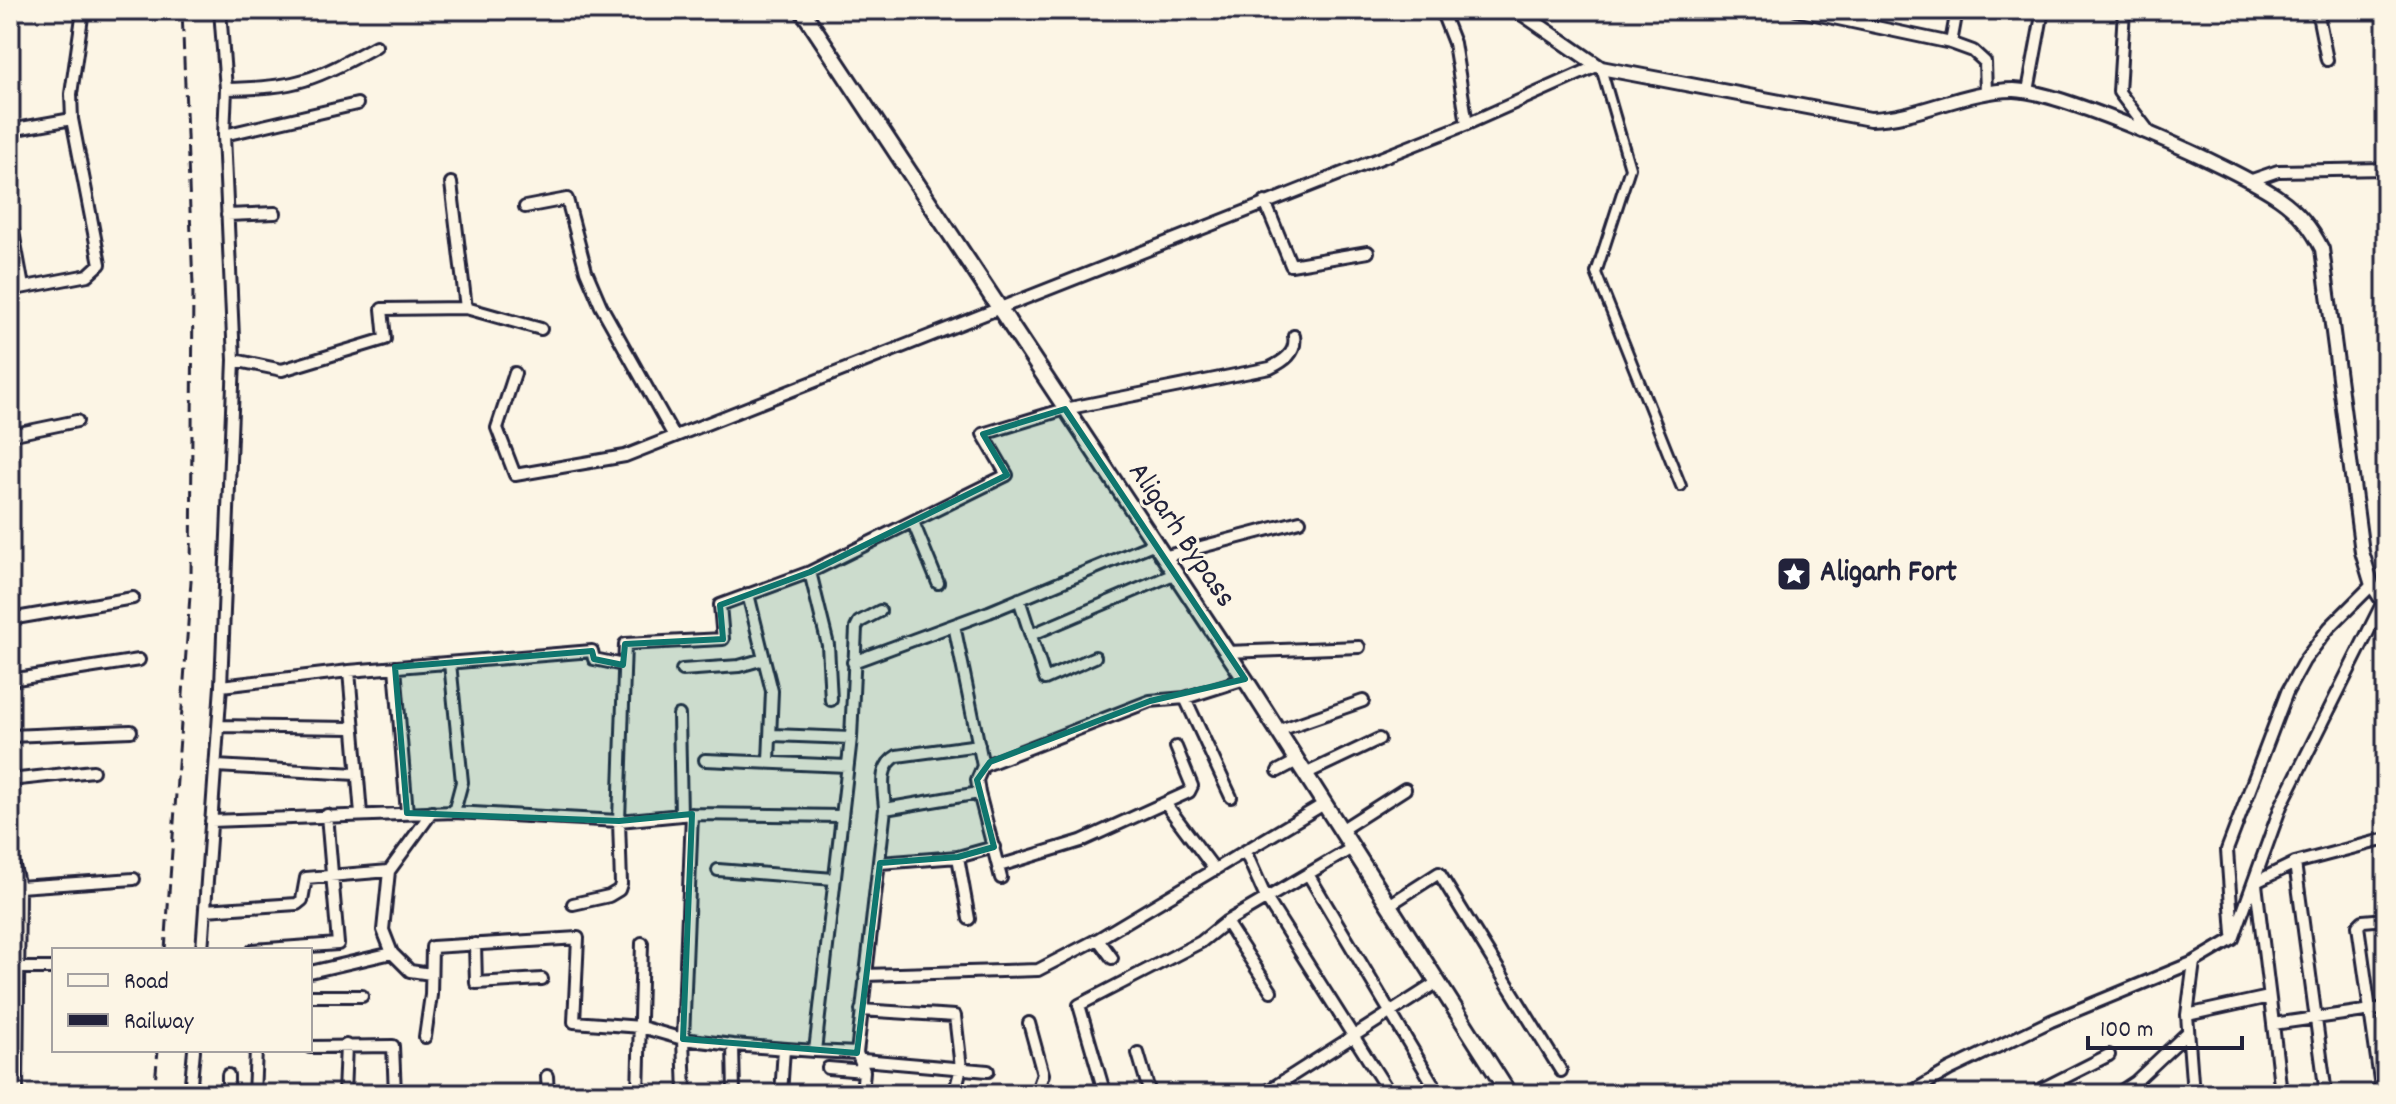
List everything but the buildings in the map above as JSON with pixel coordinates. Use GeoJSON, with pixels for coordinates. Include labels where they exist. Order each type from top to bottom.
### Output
{"type":"FeatureCollection","features":[{"type":"Feature","properties":{"kind":"main road","name":"Aligarh Bypass"},"geometry":{"type":"LineString","coordinates":[[802,10],[1245,679],[1509,1094]]}},
{"type":"Feature","properties":{"kind":"street"},"geometry":{"type":"LineString","coordinates":[[10,290],[88,275],[100,264],[72,119],[71,94],[83,10]]}},
{"type":"Feature","properties":{"kind":"street"},"geometry":{"type":"LineString","coordinates":[[202,948],[219,726],[234,360],[224,135],[226,89],[220,10]]}},
{"type":"Feature","properties":{"kind":"street"},"geometry":{"type":"LineString","coordinates":[[1441,10],[1454,43],[1467,124]]}},
{"type":"Feature","properties":{"kind":"street"},"geometry":{"type":"LineString","coordinates":[[1517,10],[1599,67],[1870,119],[1893,118],[1986,93],[2028,91],[2154,137],[2249,181],[2299,214],[2322,249],[2362,552],[2372,585],[2385,604],[2281,806],[2233,939],[2194,962],[2051,1021],[1949,1070],[1908,1094]]}},
{"type":"Feature","properties":{"kind":"street"},"geometry":{"type":"LineString","coordinates":[[1796,10],[1951,43],[1983,58],[1986,93]]}},
{"type":"Feature","properties":{"kind":"street"},"geometry":{"type":"LineString","coordinates":[[1951,43],[1957,10]]}},
{"type":"Feature","properties":{"kind":"street"},"geometry":{"type":"LineString","coordinates":[[2028,91],[2043,10]]}},
{"type":"Feature","properties":{"kind":"street"},"geometry":{"type":"LineString","coordinates":[[2124,10],[2119,92],[2154,137]]}},
{"type":"Feature","properties":{"kind":"street"},"geometry":{"type":"LineString","coordinates":[[2317,10],[2327,60]]}},
{"type":"Feature","properties":{"kind":"street"},"geometry":{"type":"LineString","coordinates":[[226,89],[285,87],[306,82],[376,46]]}},
{"type":"Feature","properties":{"kind":"street"},"geometry":{"type":"LineString","coordinates":[[515,373],[497,428],[515,475],[625,456],[999,311],[1098,267],[1467,124],[1599,67]]}},
{"type":"Feature","properties":{"kind":"street"},"geometry":{"type":"LineString","coordinates":[[1599,67],[1630,168],[1596,273],[1681,486]]}},
{"type":"Feature","properties":{"kind":"street"},"geometry":{"type":"LineString","coordinates":[[224,135],[357,104]]}},
{"type":"Feature","properties":{"kind":"street"},"geometry":{"type":"LineString","coordinates":[[10,130],[72,119]]}},
{"type":"Feature","properties":{"kind":"street"},"geometry":{"type":"LineString","coordinates":[[2249,181],[2278,171],[2386,169]]}},
{"type":"Feature","properties":{"kind":"street"},"geometry":{"type":"LineString","coordinates":[[451,183],[466,308]]}},
{"type":"Feature","properties":{"kind":"street"},"geometry":{"type":"LineString","coordinates":[[525,207],[567,199],[586,271],[601,306],[674,436]]}},
{"type":"Feature","properties":{"kind":"street"},"geometry":{"type":"LineString","coordinates":[[1265,202],[1291,265],[1368,252]]}},
{"type":"Feature","properties":{"kind":"street"},"geometry":{"type":"LineString","coordinates":[[227,215],[275,213]]}},
{"type":"Feature","properties":{"kind":"street"},"geometry":{"type":"LineString","coordinates":[[10,215],[23,287]]}},
{"type":"Feature","properties":{"kind":"street"},"geometry":{"type":"LineString","coordinates":[[234,360],[282,370],[385,339],[382,309],[466,308],[541,329]]}},
{"type":"Feature","properties":{"kind":"street"},"geometry":{"type":"LineString","coordinates":[[573,904],[609,896],[619,890],[625,644],[723,639],[720,605],[810,572],[1007,475],[983,434],[1065,409],[1270,368],[1291,354],[1295,345],[1294,336]]}},
{"type":"Feature","properties":{"kind":"street"},"geometry":{"type":"LineString","coordinates":[[10,435],[77,421]]}},
{"type":"Feature","properties":{"kind":"street"},"geometry":{"type":"LineString","coordinates":[[1163,557],[1300,521]]}},
{"type":"Feature","properties":{"kind":"street"},"geometry":{"type":"LineString","coordinates":[[913,522],[938,583]]}},
{"type":"Feature","properties":{"kind":"street"},"geometry":{"type":"LineString","coordinates":[[853,662],[954,625],[1153,544]]}},
{"type":"Feature","properties":{"kind":"street"},"geometry":{"type":"LineString","coordinates":[[810,572],[828,645],[831,700]]}},
{"type":"Feature","properties":{"kind":"street"},"geometry":{"type":"LineString","coordinates":[[1033,634],[1174,574]]}},
{"type":"Feature","properties":{"kind":"street"},"geometry":{"type":"LineString","coordinates":[[2233,939],[2227,850],[2267,742],[2304,661],[2329,628],[2372,585]]}},
{"type":"Feature","properties":{"kind":"street"},"geometry":{"type":"LineString","coordinates":[[748,594],[772,691],[773,735],[769,761]]}},
{"type":"Feature","properties":{"kind":"street"},"geometry":{"type":"LineString","coordinates":[[10,619],[133,598]]}},
{"type":"Feature","properties":{"kind":"street"},"geometry":{"type":"LineString","coordinates":[[1019,599],[1033,634],[1045,679],[1095,657]]}},
{"type":"Feature","properties":{"kind":"street"},"geometry":{"type":"LineString","coordinates":[[815,1051],[851,738],[853,662],[859,622],[880,611]]}},
{"type":"Feature","properties":{"kind":"street"},"geometry":{"type":"LineString","coordinates":[[954,625],[983,766],[977,780],[979,793],[1001,878]]}},
{"type":"Feature","properties":{"kind":"street"},"geometry":{"type":"LineString","coordinates":[[1226,652],[1359,647]]}},
{"type":"Feature","properties":{"kind":"street"},"geometry":{"type":"LineString","coordinates":[[221,686],[349,671],[592,651],[594,659],[623,665]]}},
{"type":"Feature","properties":{"kind":"street"},"geometry":{"type":"LineString","coordinates":[[682,670],[739,666],[764,659]]}},
{"type":"Feature","properties":{"kind":"street"},"geometry":{"type":"LineString","coordinates":[[10,680],[139,660]]}},
{"type":"Feature","properties":{"kind":"street"},"geometry":{"type":"LineString","coordinates":[[450,663],[462,782],[454,812]]}},
{"type":"Feature","properties":{"kind":"street"},"geometry":{"type":"LineString","coordinates":[[395,667],[407,813]]}},
{"type":"Feature","properties":{"kind":"street"},"geometry":{"type":"LineString","coordinates":[[349,671],[351,728],[361,814]]}},
{"type":"Feature","properties":{"kind":"street"},"geometry":{"type":"LineString","coordinates":[[983,766],[1150,701],[1185,698],[1245,679]]}},
{"type":"Feature","properties":{"kind":"street"},"geometry":{"type":"LineString","coordinates":[[1185,698],[1231,797]]}},
{"type":"Feature","properties":{"kind":"street"},"geometry":{"type":"LineString","coordinates":[[1277,731],[1363,701]]}},
{"type":"Feature","properties":{"kind":"street"},"geometry":{"type":"LineString","coordinates":[[679,715],[686,815],[685,1094]]}},
{"type":"Feature","properties":{"kind":"street"},"geometry":{"type":"LineString","coordinates":[[219,726],[351,728]]}},
{"type":"Feature","properties":{"kind":"street"},"geometry":{"type":"LineString","coordinates":[[10,736],[131,731]]}},
{"type":"Feature","properties":{"kind":"street"},"geometry":{"type":"LineString","coordinates":[[773,735],[851,738]]}},
{"type":"Feature","properties":{"kind":"street"},"geometry":{"type":"LineString","coordinates":[[1305,774],[1379,739]]}},
{"type":"Feature","properties":{"kind":"street"},"geometry":{"type":"LineString","coordinates":[[866,1093],[861,1062],[861,1010],[880,863],[885,809],[883,773],[890,760],[979,745]]}},
{"type":"Feature","properties":{"kind":"street"},"geometry":{"type":"LineString","coordinates":[[999,866],[1060,849],[1192,789],[1176,747]]}},
{"type":"Feature","properties":{"kind":"street"},"geometry":{"type":"LineString","coordinates":[[705,760],[847,766]]}},
{"type":"Feature","properties":{"kind":"street"},"geometry":{"type":"LineString","coordinates":[[1278,771],[1297,761]]}},
{"type":"Feature","properties":{"kind":"street"},"geometry":{"type":"LineString","coordinates":[[216,766],[356,774]]}},
{"type":"Feature","properties":{"kind":"street"},"geometry":{"type":"LineString","coordinates":[[10,780],[93,771]]}},
{"type":"Feature","properties":{"kind":"street"},"geometry":{"type":"LineString","coordinates":[[1341,830],[1405,789]]}},
{"type":"Feature","properties":{"kind":"street"},"geometry":{"type":"LineString","coordinates":[[885,809],[979,793]]}},
{"type":"Feature","properties":{"kind":"street"},"geometry":{"type":"LineString","coordinates":[[1165,803],[1215,870]]}},
{"type":"Feature","properties":{"kind":"street"},"geometry":{"type":"LineString","coordinates":[[865,975],[1038,970],[1098,939],[1324,804]]}},
{"type":"Feature","properties":{"kind":"street"},"geometry":{"type":"LineString","coordinates":[[431,974],[410,971],[392,953],[383,930],[389,871],[432,812]]}},
{"type":"Feature","properties":{"kind":"street"},"geometry":{"type":"LineString","coordinates":[[211,821],[432,812],[619,821],[686,815],[842,816]]}},
{"type":"Feature","properties":{"kind":"street"},"geometry":{"type":"LineString","coordinates":[[281,948],[338,944],[327,815]]}},
{"type":"Feature","properties":{"kind":"street"},"geometry":{"type":"LineString","coordinates":[[2256,882],[2295,863],[2386,839]]}},
{"type":"Feature","properties":{"kind":"street"},"geometry":{"type":"LineString","coordinates":[[880,863],[958,857],[994,847]]}},
{"type":"Feature","properties":{"kind":"street"},"geometry":{"type":"LineString","coordinates":[[1104,1091],[1079,1005],[1201,942],[1226,922],[1352,848]]}},
{"type":"Feature","properties":{"kind":"street"},"geometry":{"type":"LineString","coordinates":[[10,849],[19,887],[13,1094]]}},
{"type":"Feature","properties":{"kind":"street"},"geometry":{"type":"LineString","coordinates":[[1246,853],[1266,898],[1390,1094]]}},
{"type":"Feature","properties":{"kind":"street"},"geometry":{"type":"LineString","coordinates":[[958,857],[969,919]]}},
{"type":"Feature","properties":{"kind":"street"},"geometry":{"type":"LineString","coordinates":[[2295,863],[2326,1094]]}},
{"type":"Feature","properties":{"kind":"street"},"geometry":{"type":"LineString","coordinates":[[718,870],[834,879]]}},
{"type":"Feature","properties":{"kind":"street"},"geometry":{"type":"LineString","coordinates":[[205,910],[297,904],[302,900],[306,878],[389,871]]}},
{"type":"Feature","properties":{"kind":"street"},"geometry":{"type":"LineString","coordinates":[[1389,905],[1439,873],[1561,1071]]}},
{"type":"Feature","properties":{"kind":"street"},"geometry":{"type":"LineString","coordinates":[[1308,874],[1439,1094]]}},
{"type":"Feature","properties":{"kind":"street"},"geometry":{"type":"LineString","coordinates":[[19,887],[134,879]]}},
{"type":"Feature","properties":{"kind":"street"},"geometry":{"type":"LineString","coordinates":[[2256,882],[2281,1094]]}},
{"type":"Feature","properties":{"kind":"street"},"geometry":{"type":"LineString","coordinates":[[2382,1094],[2359,924],[2386,919]]}},
{"type":"Feature","properties":{"kind":"street"},"geometry":{"type":"LineString","coordinates":[[1226,922],[1271,991]]}},
{"type":"Feature","properties":{"kind":"street"},"geometry":{"type":"LineString","coordinates":[[425,1037],[432,947],[578,938],[574,1022],[641,1027],[683,1039],[815,1051],[861,1062],[988,1071]]}},
{"type":"Feature","properties":{"kind":"street"},"geometry":{"type":"LineString","coordinates":[[1098,939],[1112,958]]}},
{"type":"Feature","properties":{"kind":"street"},"geometry":{"type":"LineString","coordinates":[[638,1094],[642,943]]}},
{"type":"Feature","properties":{"kind":"street"},"geometry":{"type":"LineString","coordinates":[[475,944],[476,983],[542,979]]}},
{"type":"Feature","properties":{"kind":"street"},"geometry":{"type":"LineString","coordinates":[[312,972],[392,953]]}},
{"type":"Feature","properties":{"kind":"street"},"geometry":{"type":"LineString","coordinates":[[2193,1094],[2186,1034],[2194,962]]}},
{"type":"Feature","properties":{"kind":"street"},"geometry":{"type":"LineString","coordinates":[[15,969],[52,968]]}},
{"type":"Feature","properties":{"kind":"street"},"geometry":{"type":"LineString","coordinates":[[1263,1094],[1438,982]]}},
{"type":"Feature","properties":{"kind":"street"},"geometry":{"type":"LineString","coordinates":[[312,996],[362,996]]}},
{"type":"Feature","properties":{"kind":"street"},"geometry":{"type":"LineString","coordinates":[[2187,1015],[2269,997]]}},
{"type":"Feature","properties":{"kind":"street"},"geometry":{"type":"LineString","coordinates":[[2273,1024],[2386,1008]]}},
{"type":"Feature","properties":{"kind":"street"},"geometry":{"type":"LineString","coordinates":[[861,1010],[955,1016],[961,1068],[956,1087]]}},
{"type":"Feature","properties":{"kind":"street"},"geometry":{"type":"LineString","coordinates":[[1029,1023],[1043,1074],[1036,1094]]}},
{"type":"Feature","properties":{"kind":"street"},"geometry":{"type":"LineString","coordinates":[[2117,1094],[2135,1082],[2186,1034]]}},
{"type":"Feature","properties":{"kind":"street"},"geometry":{"type":"LineString","coordinates":[[344,1094],[346,1045]]}},
{"type":"Feature","properties":{"kind":"street"},"geometry":{"type":"LineString","coordinates":[[733,1045],[734,1094]]}},
{"type":"Feature","properties":{"kind":"street"},"geometry":{"type":"LineString","coordinates":[[312,1047],[393,1046],[395,1094]]}},
{"type":"Feature","properties":{"kind":"street"},"geometry":{"type":"LineString","coordinates":[[781,1094],[784,1049]]}},
{"type":"Feature","properties":{"kind":"street"},"geometry":{"type":"LineString","coordinates":[[190,1094],[194,1052]]}},
{"type":"Feature","properties":{"kind":"street"},"geometry":{"type":"LineString","coordinates":[[254,1094],[256,1052]]}},
{"type":"Feature","properties":{"kind":"street"},"geometry":{"type":"LineString","coordinates":[[1138,1053],[1150,1094]]}},
{"type":"Feature","properties":{"kind":"street"},"geometry":{"type":"LineString","coordinates":[[2032,1094],[2109,1055]]}},
{"type":"Feature","properties":{"kind":"street"},"geometry":{"type":"LineString","coordinates":[[828,1068],[861,1062]]}},
{"type":"Feature","properties":{"kind":"street"},"geometry":{"type":"LineString","coordinates":[[228,1075],[228,1094]]}},
{"type":"Feature","properties":{"kind":"street"},"geometry":{"type":"LineString","coordinates":[[547,1076],[548,1094]]}},
{"type":"Feature","properties":{"kind":"street"},"geometry":{"type":"LineString","coordinates":[[2135,1082],[2137,1094]]}},
{"type":"Feature","properties":{"kind":"highlighted area"},"geometry":{"type":"Polygon","coordinates":[[[1065,409],[1245,679],[1150,701],[990,762],[977,780],[994,847],[958,857],[880,863],[857,1053],[683,1039],[692,814],[619,821],[407,813],[395,667],[592,651],[594,659],[623,665],[625,644],[723,639],[720,605],[810,572],[1007,475],[983,434],[1065,409]]]}},
{"type":"Feature","properties":{"kind":"railway"},"geometry":{"type":"LineString","coordinates":[[165,948],[191,581],[193,285],[182,10]]}},
{"type":"Feature","properties":{"kind":"railway"},"geometry":{"type":"LineString","coordinates":[[154,1094],[158,1052]]}},
{"type":"Feature","properties":{"kind":"place","name":"Aligarh Fort"},"geometry":{"type":"Point","coordinates":[1794,574]}}]}
